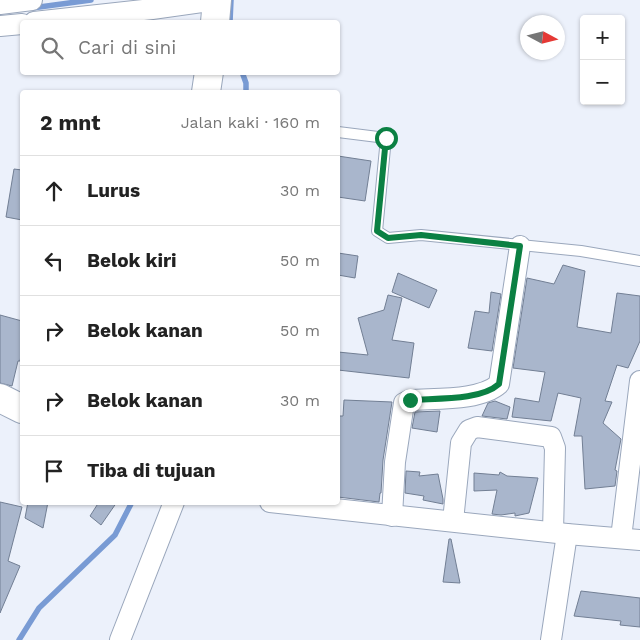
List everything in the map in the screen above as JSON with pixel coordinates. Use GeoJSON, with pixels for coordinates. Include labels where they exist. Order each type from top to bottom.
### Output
{"type":"FeatureCollection","features":[{"type":"Feature","properties":{"kind":"street"},"geometry":{"type":"LineString","coordinates":[[0,4],[32,0]]}},
{"type":"Feature","properties":{"kind":"street"},"geometry":{"type":"LineString","coordinates":[[52,20],[216,0],[215,20]]}},
{"type":"Feature","properties":{"kind":"street"},"geometry":{"type":"LineString","coordinates":[[0,26],[20,24]]}},
{"type":"Feature","properties":{"kind":"street"},"geometry":{"type":"LineString","coordinates":[[206,90],[209,75]]}},
{"type":"Feature","properties":{"kind":"street"},"geometry":{"type":"LineString","coordinates":[[392,516],[395,462],[404,403],[410,400],[474,395],[493,389],[499,384],[520,246]]}},
{"type":"Feature","properties":{"kind":"street"},"geometry":{"type":"LineString","coordinates":[[291,505],[630,539],[640,381]]}},
{"type":"Feature","properties":{"kind":"street"},"geometry":{"type":"LineString","coordinates":[[0,398],[20,408]]}},
{"type":"Feature","properties":{"kind":"street"},"geometry":{"type":"LineString","coordinates":[[453,521],[461,443],[469,430],[477,427],[551,436],[555,448],[560,533],[551,640]]}},
{"type":"Feature","properties":{"kind":"street"},"geometry":{"type":"LineString","coordinates":[[120,640],[173,505]]}},
{"type":"Feature","properties":{"kind":"lane"},"geometry":{"type":"LineString","coordinates":[[340,132],[386,138],[377,231],[388,238],[421,235],[581,251],[640,261]]}},
{"type":"Feature","properties":{"kind":"building"},"geometry":{"type":"Polygon","coordinates":[[[340,156],[371,161],[365,201],[340,197],[340,156]]]}},
{"type":"Feature","properties":{"kind":"building"},"geometry":{"type":"Polygon","coordinates":[[[14,169],[20,170],[20,220],[6,217],[14,169]]]}},
{"type":"Feature","properties":{"kind":"building"},"geometry":{"type":"Polygon","coordinates":[[[340,253],[358,256],[355,278],[340,275],[340,253]]]}},
{"type":"Feature","properties":{"kind":"building"},"geometry":{"type":"Polygon","coordinates":[[[563,265],[585,271],[577,327],[611,333],[617,293],[640,296],[640,341],[628,368],[617,365],[605,401],[612,402],[603,423],[621,439],[615,470],[617,471],[615,486],[585,489],[582,436],[574,436],[581,398],[558,393],[551,421],[512,417],[515,398],[539,402],[545,372],[513,368],[527,278],[554,284],[563,265]]]}},
{"type":"Feature","properties":{"kind":"building"},"geometry":{"type":"Polygon","coordinates":[[[398,273],[437,290],[429,308],[392,292],[398,273]]]}},
{"type":"Feature","properties":{"kind":"building"},"geometry":{"type":"Polygon","coordinates":[[[491,292],[501,294],[492,351],[468,348],[475,311],[489,313],[491,292]]]}},
{"type":"Feature","properties":{"kind":"building"},"geometry":{"type":"Polygon","coordinates":[[[388,295],[402,298],[392,340],[414,343],[409,378],[340,370],[340,352],[368,355],[358,318],[384,310],[388,295]]]}},
{"type":"Feature","properties":{"kind":"building"},"geometry":{"type":"Polygon","coordinates":[[[0,315],[20,320],[20,361],[18,361],[12,386],[0,383],[0,315]]]}},
{"type":"Feature","properties":{"kind":"building"},"geometry":{"type":"Polygon","coordinates":[[[344,400],[392,402],[379,502],[340,497],[340,416],[343,416],[344,400]]]}},
{"type":"Feature","properties":{"kind":"building"},"geometry":{"type":"Polygon","coordinates":[[[495,401],[510,407],[507,419],[482,416],[488,403],[495,401]]]}},
{"type":"Feature","properties":{"kind":"building"},"geometry":{"type":"Polygon","coordinates":[[[440,411],[437,432],[412,428],[415,412],[440,411]]]}},
{"type":"Feature","properties":{"kind":"building"},"geometry":{"type":"Polygon","coordinates":[[[406,471],[420,472],[419,476],[438,474],[443,504],[423,500],[424,496],[405,493],[406,471]]]}},
{"type":"Feature","properties":{"kind":"building"},"geometry":{"type":"Polygon","coordinates":[[[500,472],[507,476],[538,478],[529,513],[515,516],[515,513],[492,514],[497,490],[474,491],[474,473],[499,475],[500,472]]]}},
{"type":"Feature","properties":{"kind":"building"},"geometry":{"type":"Polygon","coordinates":[[[0,502],[22,507],[8,561],[20,566],[0,613],[0,502]]]}},
{"type":"Feature","properties":{"kind":"building"},"geometry":{"type":"Polygon","coordinates":[[[27,505],[47,505],[43,528],[25,518],[27,505]]]}},
{"type":"Feature","properties":{"kind":"building"},"geometry":{"type":"Polygon","coordinates":[[[97,505],[115,505],[101,525],[90,516],[97,505]]]}},
{"type":"Feature","properties":{"kind":"building"},"geometry":{"type":"Polygon","coordinates":[[[449,539],[451,539],[460,583],[443,582],[449,539]]]}},
{"type":"Feature","properties":{"kind":"building"},"geometry":{"type":"Polygon","coordinates":[[[581,591],[640,598],[640,627],[620,625],[621,621],[574,616],[581,591]]]}},
{"type":"Feature","properties":{"kind":"waterway"},"geometry":{"type":"LineString","coordinates":[[32,8],[91,0]]}},
{"type":"Feature","properties":{"kind":"waterway"},"geometry":{"type":"LineString","coordinates":[[230,20],[231,0]]}},
{"type":"Feature","properties":{"kind":"waterway"},"geometry":{"type":"LineString","coordinates":[[243,75],[246,90]]}},
{"type":"Feature","properties":{"kind":"waterway"},"geometry":{"type":"LineString","coordinates":[[19,640],[39,608],[115,535],[130,505]]}},
{"type":"Feature","properties":{"kind":"route"},"geometry":{"type":"LineString","coordinates":[[386,138],[377,231],[388,238],[421,235],[520,246],[499,384],[493,389],[474,395],[410,400]]}}]}
